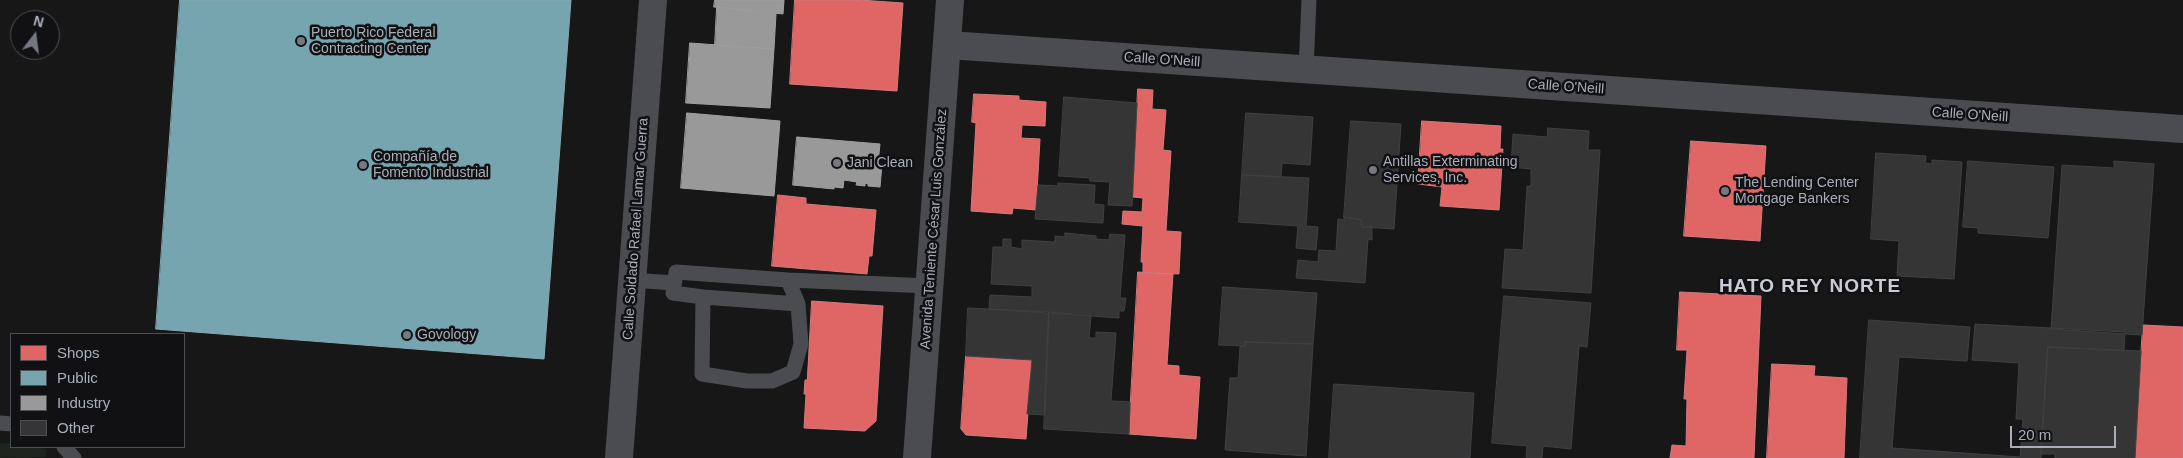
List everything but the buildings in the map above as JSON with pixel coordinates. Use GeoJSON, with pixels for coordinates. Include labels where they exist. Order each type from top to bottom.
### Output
{"type":"FeatureCollection","features":[{"type":"Feature","properties":{"kind":"street","name":"Calle Soldado Rafael Lamar Guerra"},"geometry":{"type":"LineString","coordinates":[[619,458],[652,0]]}},
{"type":"Feature","properties":{"kind":"street","name":"Avenida Teniente César Luis González"},"geometry":{"type":"LineString","coordinates":[[917,458],[950,0]]}},
{"type":"Feature","properties":{"kind":"street","name":"Calle O'Neill"},"geometry":{"type":"LineString","coordinates":[[948,45],[2183,129]]}},
{"type":"Feature","properties":{"kind":"lane"},"geometry":{"type":"LineString","coordinates":[[1306,70],[1309,0]]}},
{"type":"Feature","properties":{"kind":"lane"},"geometry":{"type":"LineString","coordinates":[[798,304],[674,293],[676,272],[788,280],[930,286]]}},
{"type":"Feature","properties":{"kind":"lane"},"geometry":{"type":"LineString","coordinates":[[632,280],[674,283]]}},
{"type":"Feature","properties":{"kind":"lane"},"geometry":{"type":"LineString","coordinates":[[703,297],[702,374],[748,381],[772,381],[793,372],[801,344],[798,304],[788,280]]}},
{"type":"Feature","properties":{"kind":"lane"},"geometry":{"type":"LineString","coordinates":[[65,448],[74,458]]}},
{"type":"Feature","properties":{"kind":"shaded area"},"geometry":{"type":"Polygon","coordinates":[[[0,443],[10,443],[10,448],[46,449],[46,457],[0,458],[0,443]]]}},
{"type":"Feature","properties":{"kind":"place","name":"Puerto Rico Federal Contracting Center"},"geometry":{"type":"Point","coordinates":[301,41]}},
{"type":"Feature","properties":{"kind":"place","name":"Jani Clean"},"geometry":{"type":"Point","coordinates":[837,163]}},
{"type":"Feature","properties":{"kind":"place","name":"Compañía de Fomento Industrial"},"geometry":{"type":"Point","coordinates":[363,165]}},
{"type":"Feature","properties":{"kind":"place","name":"Antillas Exterminating Services, Inc."},"geometry":{"type":"Point","coordinates":[1373,170]}},
{"type":"Feature","properties":{"kind":"place","name":"The Lending Center Mortgage Bankers"},"geometry":{"type":"Point","coordinates":[1725,191]}},
{"type":"Feature","properties":{"kind":"place","name":"Govology"},"geometry":{"type":"Point","coordinates":[407,335]}},
{"type":"Feature","properties":{"kind":"district","name":"HATO REY NORTE"},"geometry":{"type":"Point","coordinates":[1810,287]}}]}
